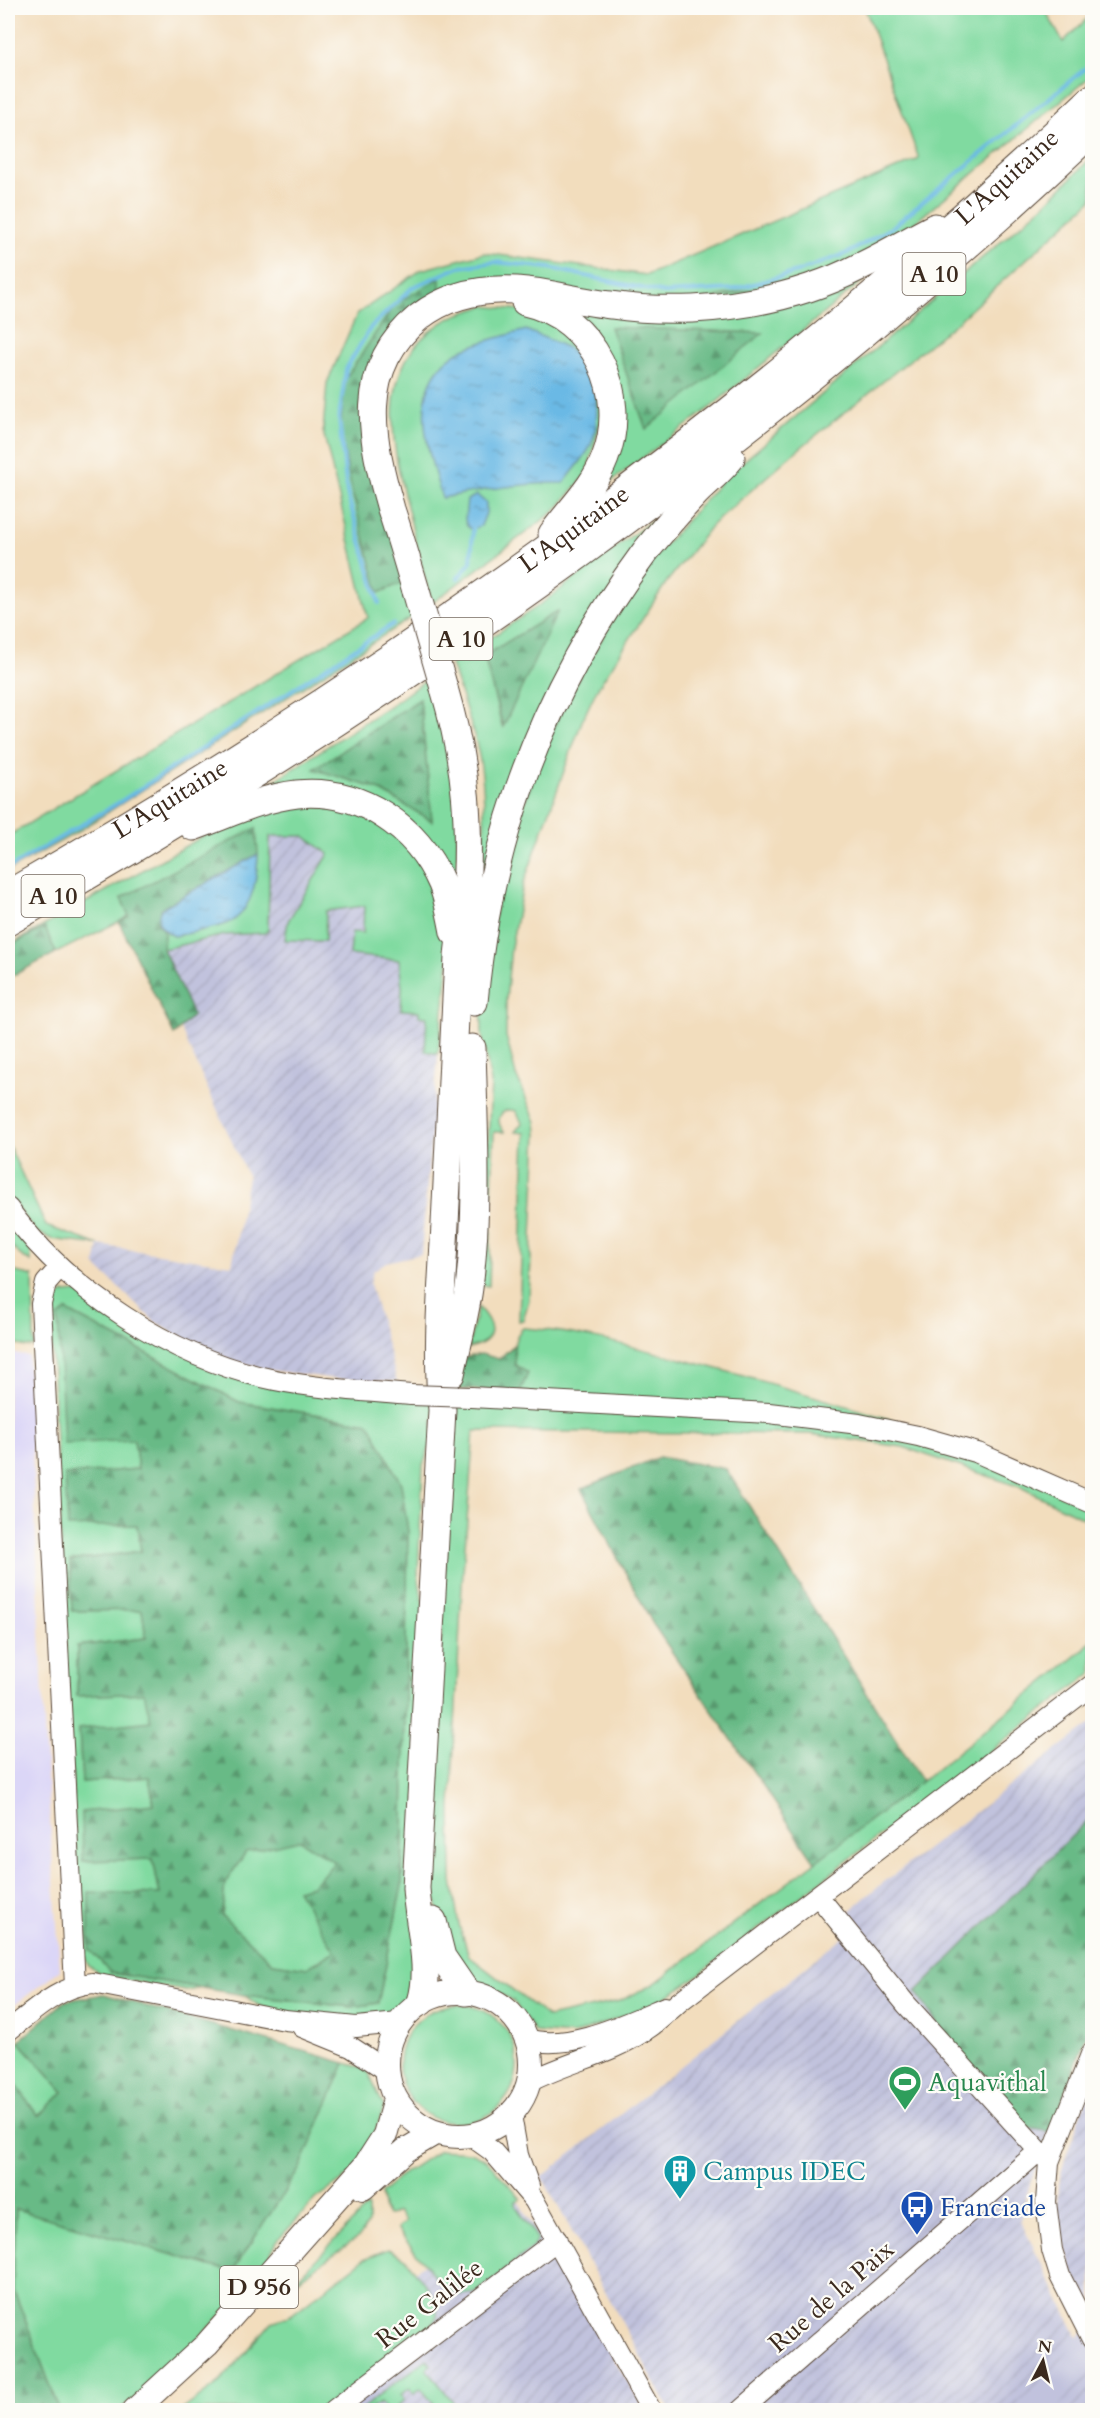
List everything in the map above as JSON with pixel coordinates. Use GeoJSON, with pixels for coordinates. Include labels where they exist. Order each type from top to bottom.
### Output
{"type":"FeatureCollection","features":[{"type":"Feature","properties":{"kind":"highway","name":"L'Aquitaine"},"geometry":{"type":"LineString","coordinates":[[8,894],[145,814],[310,711],[536,557],[636,483],[778,372],[971,209],[1092,98]]}},
{"type":"Feature","properties":{"kind":"highway","name":"L'Aquitaine"},"geometry":{"type":"LineString","coordinates":[[8,922],[138,847],[324,732],[475,630],[641,510],[770,410],[934,274],[1092,132]]}},
{"type":"Feature","properties":{"kind":"highway"},"geometry":{"type":"LineString","coordinates":[[442,1410],[466,1307],[470,1278],[474,1129],[471,1032],[467,999],[474,810],[465,740],[379,461],[374,438],[373,400],[381,367],[406,329],[426,312],[458,296],[490,290],[518,290],[611,305],[655,309],[703,308],[758,301],[828,281],[971,209]]}},
{"type":"Feature","properties":{"kind":"highway"},"geometry":{"type":"LineString","coordinates":[[418,589],[386,460],[380,419],[381,401],[389,370],[407,341],[430,319],[460,304],[503,298],[532,303],[548,310],[581,334],[601,361],[608,378],[613,417],[605,458],[586,491],[536,557]]}},
{"type":"Feature","properties":{"kind":"highway"},"geometry":{"type":"LineString","coordinates":[[471,1032],[480,942],[499,852],[521,779],[555,698],[598,622],[647,550],[690,500],[725,465],[770,410]]}},
{"type":"Feature","properties":{"kind":"highway"},"geometry":{"type":"LineString","coordinates":[[421,2002],[425,1980],[416,1888],[442,1410],[439,1384],[440,1345],[458,954],[465,908],[468,810],[459,742],[447,686]]}},
{"type":"Feature","properties":{"kind":"highway"},"geometry":{"type":"LineString","coordinates":[[138,847],[278,797],[315,794],[355,800],[390,818],[404,829],[426,855],[446,895],[458,954]]}},
{"type":"Feature","properties":{"kind":"highway"},"geometry":{"type":"LineString","coordinates":[[420,1841],[430,1910],[442,1957],[466,1992]]}},
{"type":"Feature","properties":{"kind":"main road"},"geometry":{"type":"LineString","coordinates":[[466,1992],[485,1997],[503,2007],[517,2022],[527,2039],[531,2061],[529,2082],[522,2100],[511,2115],[499,2125],[471,2136],[452,2137],[435,2133],[412,2119],[395,2099],[386,2070],[387,2054],[391,2037],[399,2023],[421,2002],[435,1996],[466,1992]]}},
{"type":"Feature","properties":{"kind":"main road","name":"D 956"},"geometry":{"type":"LineString","coordinates":[[135,2410],[207,2344],[365,2166],[385,2135],[395,2099]]}},
{"type":"Feature","properties":{"kind":"main road","name":"D 956"},"geometry":{"type":"LineString","coordinates":[[155,2410],[217,2352],[374,2176],[406,2150],[435,2133]]}},
{"type":"Feature","properties":{"kind":"street"},"geometry":{"type":"LineString","coordinates":[[8,1208],[22,1227],[60,1267],[104,1302],[139,1325],[198,1355],[248,1373],[306,1385],[411,1395],[769,1413],[859,1424],[930,1438],[978,1453],[1092,1503]]}},
{"type":"Feature","properties":{"kind":"street"},"geometry":{"type":"LineString","coordinates":[[60,1267],[46,1283],[41,1304],[75,1986]]}},
{"type":"Feature","properties":{"kind":"street"},"geometry":{"type":"LineString","coordinates":[[529,2082],[564,2065],[597,2055],[648,2029],[679,2002],[1092,1685]]}},
{"type":"Feature","properties":{"kind":"street"},"geometry":{"type":"LineString","coordinates":[[818,1896],[906,2004],[1044,2157]]}},
{"type":"Feature","properties":{"kind":"street"},"geometry":{"type":"LineString","coordinates":[[8,2031],[54,1996],[75,1986],[104,1984],[285,2020],[356,2027],[399,2023]]}},
{"type":"Feature","properties":{"kind":"street"},"geometry":{"type":"LineString","coordinates":[[527,2039],[544,2043],[562,2042],[620,2026],[679,2002]]}},
{"type":"Feature","properties":{"kind":"street"},"geometry":{"type":"LineString","coordinates":[[285,2020],[351,2047],[386,2070]]}},
{"type":"Feature","properties":{"kind":"street"},"geometry":{"type":"LineString","coordinates":[[1090,2334],[1066,2291],[1052,2250],[1046,2202],[1044,2157],[1092,2052]]}},
{"type":"Feature","properties":{"kind":"street"},"geometry":{"type":"LineString","coordinates":[[511,2115],[518,2156],[534,2200],[651,2410]]}},
{"type":"Feature","properties":{"kind":"street"},"geometry":{"type":"LineString","coordinates":[[471,2136],[492,2151],[534,2200]]}},
{"type":"Feature","properties":{"kind":"street","name":"Rue de la Paix"},"geometry":{"type":"LineString","coordinates":[[741,2410],[1044,2157]]}},
{"type":"Feature","properties":{"kind":"street","name":"Rue Galilée"},"geometry":{"type":"LineString","coordinates":[[334,2410],[557,2240]]}},
{"type":"Feature","properties":{"kind":"shaded area"},"geometry":{"type":"Polygon","coordinates":[[[281,812],[447,952],[421,1254],[386,1262],[373,1271],[370,1284],[397,1381],[336,1379],[269,1370],[232,1361],[188,1342],[154,1321],[95,1265],[99,1245],[232,1265],[248,1177],[121,898],[281,812]]]}},
{"type":"Feature","properties":{"kind":"shaded area"},"geometry":{"type":"Polygon","coordinates":[[[8,1352],[28,1356],[45,1747],[60,1970],[8,2010],[8,1352]]]}},
{"type":"Feature","properties":{"kind":"shaded area"},"geometry":{"type":"Polygon","coordinates":[[[1092,1723],[1092,2018],[1031,2180],[1020,2220],[1078,2337],[1092,2321],[1092,2410],[670,2410],[542,2177],[843,1937],[855,1925],[847,1913],[875,1889],[1092,1723]]]}},
{"type":"Feature","properties":{"kind":"shaded area"},"geometry":{"type":"Polygon","coordinates":[[[1092,2084],[1092,2309],[1074,2277],[1060,2229],[1057,2208],[1058,2184],[1065,2159],[1092,2084]]]}},
{"type":"Feature","properties":{"kind":"shaded area"},"geometry":{"type":"Polygon","coordinates":[[[515,2196],[645,2410],[231,2410],[515,2196]]]}},
{"type":"Feature","properties":{"kind":"shaded area"},"geometry":{"type":"Polygon","coordinates":[[[1092,2321],[1092,2359],[1085,2374],[1057,2410],[1021,2410],[1092,2321]]]}},
{"type":"Feature","properties":{"kind":"green space"},"geometry":{"type":"Polygon","coordinates":[[[865,8],[1044,8],[1063,42],[1092,14],[1092,75],[895,239],[825,275],[690,302],[440,295],[439,278],[345,379],[379,592],[408,580],[417,614],[77,832],[8,871],[8,836],[368,618],[323,431],[327,383],[357,314],[421,270],[484,253],[647,275],[919,159],[865,8]]]}},
{"type":"Feature","properties":{"kind":"green space"},"geometry":{"type":"Polygon","coordinates":[[[1092,157],[1092,200],[956,323],[789,457],[712,525],[666,583],[597,689],[582,721],[523,885],[511,947],[506,1000],[506,1036],[516,1075],[536,1122],[537,1133],[529,1300],[523,1320],[519,1321],[525,1133],[515,1132],[522,1123],[516,1111],[510,1110],[503,1113],[499,1123],[504,1132],[494,1132],[489,1286],[481,1285],[491,1082],[482,1035],[481,994],[505,855],[559,711],[641,572],[725,477],[1043,206],[1092,157]]]}},
{"type":"Feature","properties":{"kind":"green space"},"geometry":{"type":"Polygon","coordinates":[[[885,262],[711,407],[589,498],[618,393],[549,300],[640,315],[885,262]]]}},
{"type":"Feature","properties":{"kind":"green space"},"geometry":{"type":"Polygon","coordinates":[[[440,278],[440,295],[372,374],[408,580],[379,593],[353,497],[340,430],[345,379],[395,304],[440,278]]]}},
{"type":"Feature","properties":{"kind":"green space"},"geometry":{"type":"Polygon","coordinates":[[[484,306],[521,310],[555,324],[596,372],[605,408],[586,475],[556,510],[432,603],[401,479],[393,425],[394,399],[400,374],[411,352],[429,332],[454,316],[484,306]]]}},
{"type":"Feature","properties":{"kind":"green space"},"geometry":{"type":"Polygon","coordinates":[[[610,327],[763,333],[646,429],[610,327]]]}},
{"type":"Feature","properties":{"kind":"green space"},"geometry":{"type":"Polygon","coordinates":[[[675,503],[613,590],[481,898],[484,816],[481,767],[472,728],[451,664],[538,606],[675,503]],[[557,612],[484,656],[503,726],[557,612]]]}},
{"type":"Feature","properties":{"kind":"green space"},"geometry":{"type":"Polygon","coordinates":[[[558,611],[503,727],[484,656],[558,611]]]}},
{"type":"Feature","properties":{"kind":"green space"},"geometry":{"type":"Polygon","coordinates":[[[434,674],[458,773],[457,905],[411,824],[267,791],[268,785],[394,703],[434,674]],[[420,699],[315,769],[378,789],[432,820],[420,699]]]}},
{"type":"Feature","properties":{"kind":"green space"},"geometry":{"type":"Polygon","coordinates":[[[420,699],[432,821],[378,789],[314,769],[420,699]]]}},
{"type":"Feature","properties":{"kind":"green space"},"geometry":{"type":"Polygon","coordinates":[[[278,804],[358,809],[418,854],[444,922],[449,961],[438,1054],[425,1051],[427,1017],[419,1016],[419,1011],[401,1010],[402,987],[399,960],[350,955],[352,932],[363,933],[364,906],[326,911],[325,941],[285,940],[288,921],[329,854],[304,836],[270,836],[268,930],[265,933],[225,935],[163,949],[164,930],[174,936],[196,932],[230,922],[241,914],[253,890],[258,854],[121,899],[130,916],[56,953],[45,928],[8,946],[232,820],[278,804]]]}},
{"type":"Feature","properties":{"kind":"green space"},"geometry":{"type":"Polygon","coordinates":[[[256,828],[258,854],[162,908],[158,923],[164,930],[163,949],[193,1015],[174,1035],[119,922],[129,916],[121,898],[256,828]]]}},
{"type":"Feature","properties":{"kind":"green space"},"geometry":{"type":"Polygon","coordinates":[[[45,928],[56,953],[8,978],[8,946],[45,928]]]}},
{"type":"Feature","properties":{"kind":"green space"},"geometry":{"type":"Polygon","coordinates":[[[8,1144],[46,1226],[99,1245],[51,1239],[35,1231],[8,1196],[8,1144]]]}},
{"type":"Feature","properties":{"kind":"green space"},"geometry":{"type":"Polygon","coordinates":[[[8,1218],[31,1248],[31,1262],[11,1245],[8,1218]]]}},
{"type":"Feature","properties":{"kind":"green space"},"geometry":{"type":"Polygon","coordinates":[[[8,1270],[33,1276],[34,1346],[26,1347],[8,1343],[8,1270]]]}},
{"type":"Feature","properties":{"kind":"green space"},"geometry":{"type":"Polygon","coordinates":[[[77,1292],[238,1375],[434,1402],[433,1438],[423,1465],[418,1574],[424,1609],[418,1981],[404,2004],[394,2013],[370,2019],[301,2014],[260,2006],[244,1995],[352,2007],[378,2003],[402,1885],[408,1532],[401,1484],[369,1423],[239,1402],[67,1311],[134,1440],[138,1469],[66,1475],[68,1526],[137,1525],[141,1551],[70,1561],[72,1611],[142,1610],[146,1638],[77,1646],[77,1696],[145,1693],[151,1722],[79,1729],[82,1782],[149,1777],[154,1804],[83,1861],[153,1859],[160,1894],[111,1973],[202,1988],[186,1991],[103,1976],[88,1965],[80,1947],[50,1315],[51,1302],[64,1293],[77,1292]]]}},
{"type":"Feature","properties":{"kind":"green space"},"geometry":{"type":"Polygon","coordinates":[[[478,1307],[491,1327],[491,1333],[484,1342],[468,1348],[478,1307]]]}},
{"type":"Feature","properties":{"kind":"green space"},"geometry":{"type":"Polygon","coordinates":[[[67,1311],[239,1402],[369,1423],[401,1484],[408,1532],[402,1885],[378,2003],[352,2007],[244,1995],[111,1973],[89,1949],[89,1892],[160,1894],[153,1859],[83,1861],[82,1812],[154,1804],[149,1777],[82,1782],[79,1729],[151,1721],[144,1693],[77,1696],[77,1646],[146,1638],[142,1610],[72,1611],[70,1561],[141,1551],[137,1525],[68,1527],[65,1475],[138,1469],[134,1440],[64,1444],[58,1317],[67,1311]],[[299,1840],[246,1852],[225,1883],[222,1916],[273,1963],[307,1968],[335,1951],[297,1890],[312,1886],[335,1862],[299,1840]]]}},
{"type":"Feature","properties":{"kind":"green space"},"geometry":{"type":"Polygon","coordinates":[[[523,1328],[583,1336],[642,1349],[765,1382],[906,1424],[520,1392],[527,1374],[515,1365],[514,1350],[517,1336],[523,1328]]]}},
{"type":"Feature","properties":{"kind":"green space"},"geometry":{"type":"Polygon","coordinates":[[[514,1345],[515,1365],[528,1373],[520,1392],[455,1389],[463,1358],[481,1354],[499,1359],[514,1345]]]}},
{"type":"Feature","properties":{"kind":"green space"},"geometry":{"type":"Polygon","coordinates":[[[454,1403],[786,1419],[958,1451],[1092,1508],[1092,1522],[1020,1487],[903,1447],[809,1434],[474,1431],[462,1585],[451,1806],[452,1880],[458,1921],[469,1956],[548,2017],[620,2001],[654,1984],[922,1781],[1081,1652],[1092,1640],[1092,1673],[684,1986],[651,2006],[573,2035],[535,2032],[513,2001],[464,1972],[442,1932],[434,1889],[430,1846],[454,1403]]]}},
{"type":"Feature","properties":{"kind":"green space"},"geometry":{"type":"Polygon","coordinates":[[[659,1457],[726,1469],[922,1781],[815,1862],[653,1624],[581,1489],[659,1457]]]}},
{"type":"Feature","properties":{"kind":"green space"},"geometry":{"type":"Polygon","coordinates":[[[1092,1816],[1092,2020],[1051,2132],[1023,2127],[947,2038],[916,1992],[1092,1816]]]}},
{"type":"Feature","properties":{"kind":"green space"},"geometry":{"type":"Polygon","coordinates":[[[299,1839],[335,1862],[312,1887],[335,1951],[307,1968],[273,1963],[222,1916],[225,1883],[246,1851],[299,1839]]]}},
{"type":"Feature","properties":{"kind":"green space"},"geometry":{"type":"Polygon","coordinates":[[[104,1994],[345,2063],[300,2168],[232,2272],[16,2209],[13,2288],[59,2409],[8,2410],[8,2073],[38,2116],[64,2092],[19,2041],[65,2001],[104,1994]]]}},
{"type":"Feature","properties":{"kind":"green space"},"geometry":{"type":"Polygon","coordinates":[[[458,2005],[481,2009],[500,2022],[513,2041],[517,2064],[513,2087],[500,2106],[481,2119],[458,2123],[435,2119],[416,2106],[403,2087],[399,2064],[403,2041],[416,2022],[435,2009],[458,2005]]]}},
{"type":"Feature","properties":{"kind":"green space"},"geometry":{"type":"Polygon","coordinates":[[[19,2041],[64,2092],[37,2116],[8,2073],[8,2051],[19,2041]]]}},
{"type":"Feature","properties":{"kind":"green space"},"geometry":{"type":"Polygon","coordinates":[[[345,2063],[367,2069],[384,2107],[374,2135],[354,2172],[316,2199],[277,2241],[259,2276],[160,2379],[119,2410],[57,2410],[59,2408],[13,2288],[16,2208],[232,2272],[300,2168],[345,2063]]]}},
{"type":"Feature","properties":{"kind":"green space"},"geometry":{"type":"Polygon","coordinates":[[[439,2150],[471,2152],[486,2159],[521,2199],[516,2201],[516,2206],[537,2238],[533,2247],[476,2293],[458,2295],[444,2288],[397,2229],[405,2222],[398,2212],[388,2216],[383,2207],[381,2194],[398,2177],[439,2150]]]}},
{"type":"Feature","properties":{"kind":"green space"},"geometry":{"type":"Polygon","coordinates":[[[368,2206],[368,2223],[360,2236],[292,2284],[368,2206]]]}},
{"type":"Feature","properties":{"kind":"green space"},"geometry":{"type":"Polygon","coordinates":[[[388,2249],[406,2259],[437,2300],[437,2316],[430,2329],[321,2410],[182,2410],[221,2381],[272,2322],[291,2315],[364,2259],[388,2249]]]}},
{"type":"Feature","properties":{"kind":"green space"},"geometry":{"type":"Polygon","coordinates":[[[427,2359],[431,2365],[427,2369],[454,2403],[444,2410],[438,2410],[421,2388],[414,2394],[410,2388],[401,2395],[404,2400],[397,2406],[400,2410],[386,2410],[380,2403],[369,2410],[360,2410],[427,2359]]]}},
{"type":"Feature","properties":{"kind":"water"},"geometry":{"type":"Polygon","coordinates":[[[526,330],[572,351],[583,360],[588,369],[595,392],[597,417],[589,449],[564,483],[503,487],[442,498],[426,437],[424,416],[426,396],[433,378],[445,362],[464,349],[526,330]]]}},
{"type":"Feature","properties":{"kind":"water"},"geometry":{"type":"Polygon","coordinates":[[[477,495],[486,503],[486,513],[481,526],[471,529],[465,520],[467,500],[477,495]]]}},
{"type":"Feature","properties":{"kind":"water"},"geometry":{"type":"Polygon","coordinates":[[[258,854],[253,890],[241,914],[234,920],[215,927],[174,936],[160,925],[158,917],[162,908],[258,854]]]}},
{"type":"Feature","properties":{"kind":"waterway"},"geometry":{"type":"LineString","coordinates":[[379,603],[347,493],[339,418],[346,369],[371,327],[413,287],[459,267],[495,262],[549,268],[664,293],[735,289],[797,272],[850,252],[891,228],[1092,63]]}},
{"type":"Feature","properties":{"kind":"waterway"},"geometry":{"type":"LineString","coordinates":[[458,578],[471,562],[473,527]]}},
{"type":"Feature","properties":{"kind":"waterway"},"geometry":{"type":"LineString","coordinates":[[8,869],[123,800],[393,624]]}},
{"type":"Feature","properties":{"kind":"place","name":"Aquavithal"},"geometry":{"type":"Point","coordinates":[905,2111]}},
{"type":"Feature","properties":{"kind":"place","name":"Campus IDEC"},"geometry":{"type":"Point","coordinates":[680,2200]}},
{"type":"Feature","properties":{"kind":"place","name":"Franciade"},"geometry":{"type":"Point","coordinates":[917,2236]}}]}
